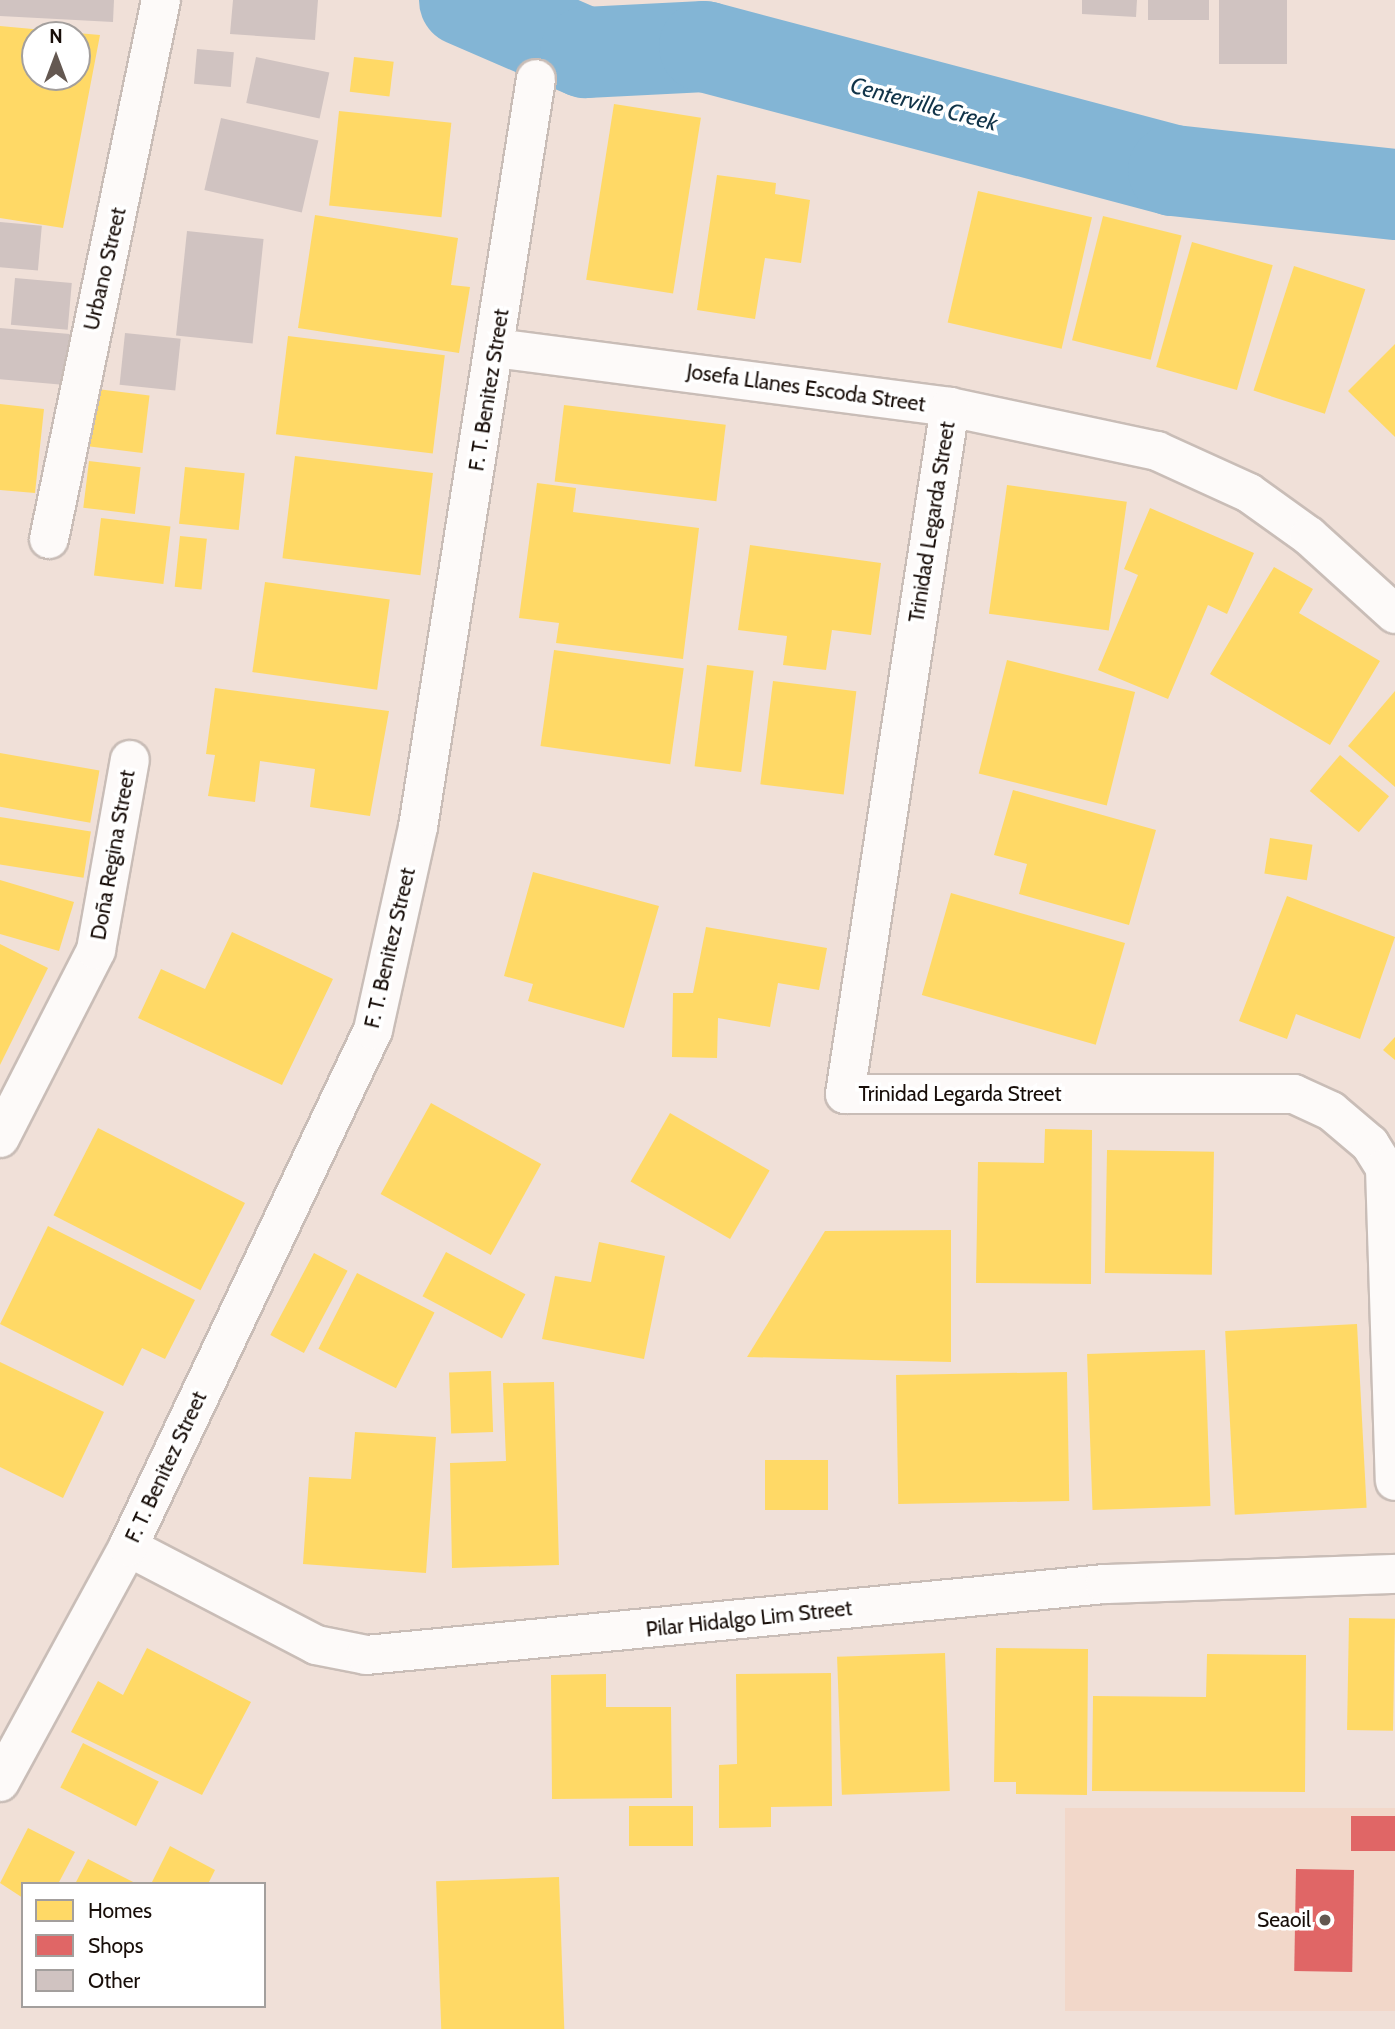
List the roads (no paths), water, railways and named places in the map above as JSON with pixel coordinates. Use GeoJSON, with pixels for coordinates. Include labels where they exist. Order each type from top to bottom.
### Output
{"type":"FeatureCollection","features":[{"type":"Feature","properties":{"kind":"street","name":"Urbano Street"},"geometry":{"type":"LineString","coordinates":[[49,538],[161,0]]}},
{"type":"Feature","properties":{"kind":"street","name":"F. T. Benitez Street"},"geometry":{"type":"LineString","coordinates":[[0,1782],[128,1547],[373,1030],[418,827],[496,348],[536,79]]}},
{"type":"Feature","properties":{"kind":"street","name":"Josefa Llanes Escoda Street"},"geometry":{"type":"LineString","coordinates":[[496,348],[950,407],[1157,451],[1238,488],[1309,536],[1395,614]]}},
{"type":"Feature","properties":{"kind":"street","name":"Trinidad Legarda Street"},"geometry":{"type":"LineString","coordinates":[[950,407],[845,1094],[1294,1094],[1331,1111],[1370,1144],[1385,1168],[1395,1481]]}},
{"type":"Feature","properties":{"kind":"street","name":"Doña Regina Street"},"geometry":{"type":"LineString","coordinates":[[0,1138],[96,950],[130,760]]}},
{"type":"Feature","properties":{"kind":"street","name":"Pilar Hidalgo Lim Street"},"geometry":{"type":"LineString","coordinates":[[128,1547],[316,1645],[366,1655],[1105,1584],[1395,1574]]}},
{"type":"Feature","properties":{"kind":"waterway","name":"Centerville Creek"},"geometry":{"type":"LineString","coordinates":[[464,0],[585,52],[704,46],[1173,170],[1395,194]]}},
{"type":"Feature","properties":{"kind":"place","name":"Seaoil"},"geometry":{"type":"Point","coordinates":[1325,1920]}}]}
